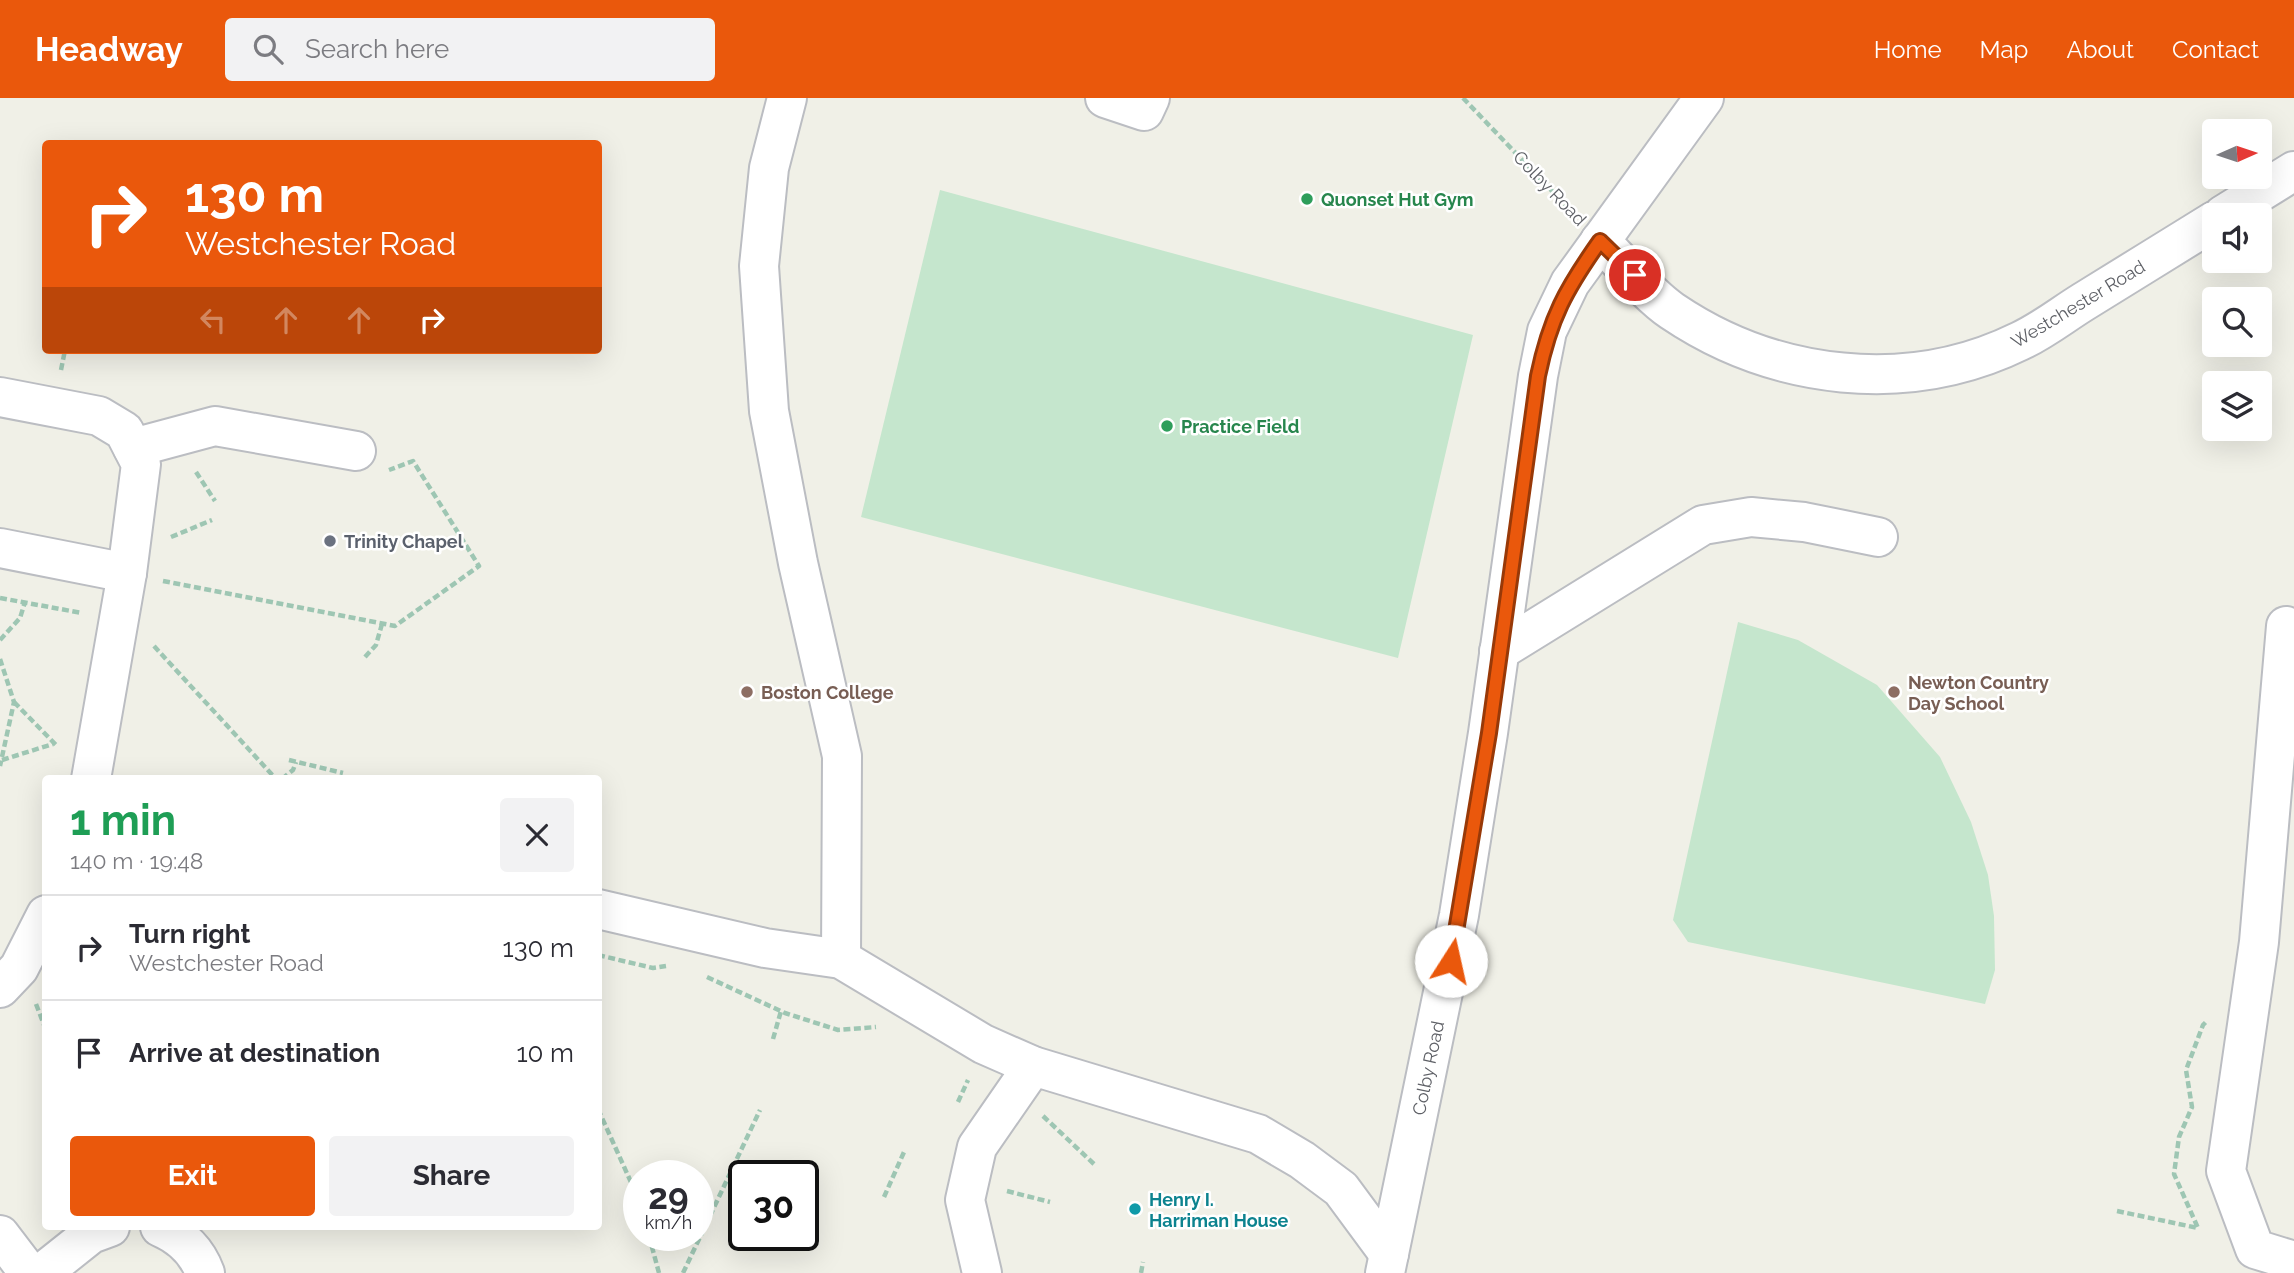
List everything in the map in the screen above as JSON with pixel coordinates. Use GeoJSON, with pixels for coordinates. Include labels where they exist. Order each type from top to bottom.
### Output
{"type":"FeatureCollection","features":[{"type":"Feature","properties":{"kind":"street"},"geometry":{"type":"LineString","coordinates":[[787,98],[769,168],[759,266],[769,411],[798,563],[842,756],[841,959]]}},
{"type":"Feature","properties":{"kind":"street"},"geometry":{"type":"LineString","coordinates":[[1105,98],[1144,111],[1150,98]]}},
{"type":"Feature","properties":{"kind":"street"},"geometry":{"type":"LineString","coordinates":[[1600,241],[1704,98]]}},
{"type":"Feature","properties":{"kind":"street"},"geometry":{"type":"LineString","coordinates":[[2242,203],[2294,171]]}},
{"type":"Feature","properties":{"kind":"street","name":"Westchester Road"},"geometry":{"type":"LineString","coordinates":[[1600,241],[1670,310],[1728,344],[1791,364],[1850,374],[1907,374],[1968,363],[2021,341],[2202,228]]}},
{"type":"Feature","properties":{"kind":"street","name":"Colby Road"},"geometry":{"type":"LineString","coordinates":[[1387,1263],[1446,983],[1547,331],[1570,283],[1600,241]]}},
{"type":"Feature","properties":{"kind":"street"},"geometry":{"type":"LineString","coordinates":[[0,397],[99,416],[124,431],[141,464],[143,573],[93,775]]}},
{"type":"Feature","properties":{"kind":"street"},"geometry":{"type":"LineString","coordinates":[[133,447],[215,426],[369,461]]}},
{"type":"Feature","properties":{"kind":"street"},"geometry":{"type":"LineString","coordinates":[[1499,651],[1703,525],[1751,517],[1804,522],[1878,537]]}},
{"type":"Feature","properties":{"kind":"street"},"geometry":{"type":"LineString","coordinates":[[0,548],[143,573]]}},
{"type":"Feature","properties":{"kind":"street"},"geometry":{"type":"LineString","coordinates":[[2286,626],[2259,942],[2226,1171],[2255,1249],[2294,1261]]}},
{"type":"Feature","properties":{"kind":"street"},"geometry":{"type":"LineString","coordinates":[[602,910],[765,947],[841,959],[984,1044],[1033,1066],[1258,1134],[1301,1160],[1340,1189],[1387,1263]]}},
{"type":"Feature","properties":{"kind":"street"},"geometry":{"type":"LineString","coordinates":[[16,991],[19,968],[42,923]]}},
{"type":"Feature","properties":{"kind":"street"},"geometry":{"type":"LineString","coordinates":[[982,1273],[965,1200],[977,1147],[1033,1066]]}},
{"type":"Feature","properties":{"kind":"street"},"geometry":{"type":"LineString","coordinates":[[42,1273],[92,1234],[102,1230]]}},
{"type":"Feature","properties":{"kind":"street"},"geometry":{"type":"LineString","coordinates":[[168,1230],[175,1233],[194,1251],[205,1273]]}},
{"type":"Feature","properties":{"kind":"street"},"geometry":{"type":"LineString","coordinates":[[0,1235],[29,1273]]}},
{"type":"Feature","properties":{"kind":"path","name":"Colby Road"},"geometry":{"type":"LineString","coordinates":[[1462,98],[1600,241]]}},
{"type":"Feature","properties":{"kind":"path"},"geometry":{"type":"LineString","coordinates":[[61,369],[64,354]]}},
{"type":"Feature","properties":{"kind":"path"},"geometry":{"type":"LineString","coordinates":[[143,573],[157,579],[394,626],[479,566],[413,461],[369,461]]}},
{"type":"Feature","properties":{"kind":"path"},"geometry":{"type":"LineString","coordinates":[[204,483],[215,501]]}},
{"type":"Feature","properties":{"kind":"path"},"geometry":{"type":"LineString","coordinates":[[167,527],[164,540],[212,520]]}},
{"type":"Feature","properties":{"kind":"path"},"geometry":{"type":"LineString","coordinates":[[0,598],[84,614]]}},
{"type":"Feature","properties":{"kind":"path"},"geometry":{"type":"LineString","coordinates":[[0,640],[20,618],[25,602]]}},
{"type":"Feature","properties":{"kind":"path"},"geometry":{"type":"LineString","coordinates":[[365,657],[376,645],[382,624]]}},
{"type":"Feature","properties":{"kind":"path"},"geometry":{"type":"LineString","coordinates":[[146,638],[272,775]]}},
{"type":"Feature","properties":{"kind":"path"},"geometry":{"type":"LineString","coordinates":[[0,659],[13,702],[53,744],[65,749]]}},
{"type":"Feature","properties":{"kind":"path"},"geometry":{"type":"LineString","coordinates":[[1,763],[13,702]]}},
{"type":"Feature","properties":{"kind":"path"},"geometry":{"type":"LineString","coordinates":[[1,763],[53,744]]}},
{"type":"Feature","properties":{"kind":"path"},"geometry":{"type":"LineString","coordinates":[[289,760],[343,773]]}},
{"type":"Feature","properties":{"kind":"path"},"geometry":{"type":"LineString","coordinates":[[287,775],[293,770],[296,762]]}},
{"type":"Feature","properties":{"kind":"path"},"geometry":{"type":"LineString","coordinates":[[602,956],[653,968],[679,964]]}},
{"type":"Feature","properties":{"kind":"path"},"geometry":{"type":"LineString","coordinates":[[705,976],[781,1011],[838,1030],[877,1027],[887,1033]]}},
{"type":"Feature","properties":{"kind":"path"},"geometry":{"type":"LineString","coordinates":[[16,991],[42,1025]]}},
{"type":"Feature","properties":{"kind":"path"},"geometry":{"type":"LineString","coordinates":[[773,1039],[781,1011]]}},
{"type":"Feature","properties":{"kind":"path"},"geometry":{"type":"LineString","coordinates":[[2117,1211],[2198,1228],[2174,1174],[2175,1156],[2179,1137],[2192,1108],[2186,1070],[2203,1025],[2210,1018]]}},
{"type":"Feature","properties":{"kind":"path"},"geometry":{"type":"LineString","coordinates":[[958,1075],[978,1086]]}},
{"type":"Feature","properties":{"kind":"path"},"geometry":{"type":"LineString","coordinates":[[714,1208],[761,1110]]}},
{"type":"Feature","properties":{"kind":"path"},"geometry":{"type":"LineString","coordinates":[[602,1118],[623,1164]]}},
{"type":"Feature","properties":{"kind":"path"},"geometry":{"type":"LineString","coordinates":[[1057,1127],[1095,1166]]}},
{"type":"Feature","properties":{"kind":"path"},"geometry":{"type":"LineString","coordinates":[[884,1197],[904,1152]]}},
{"type":"Feature","properties":{"kind":"path"},"geometry":{"type":"LineString","coordinates":[[1006,1191],[1050,1202]]}},
{"type":"Feature","properties":{"kind":"path"},"geometry":{"type":"LineString","coordinates":[[653,1251],[659,1273]]}},
{"type":"Feature","properties":{"kind":"path"},"geometry":{"type":"LineString","coordinates":[[683,1273],[694,1251]]}},
{"type":"Feature","properties":{"kind":"path"},"geometry":{"type":"LineString","coordinates":[[1141,1273],[1143,1262]]}},
{"type":"Feature","properties":{"kind":"green space","name":"Practice Field"},"geometry":{"type":"Polygon","coordinates":[[[940,190],[1473,335],[1398,658],[861,517],[940,190]]]}},
{"type":"Feature","properties":{"kind":"green space"},"geometry":{"type":"Polygon","coordinates":[[[1738,622],[1798,640],[1877,685],[1940,757],[1971,822],[1988,875],[1994,916],[1995,970],[1985,1004],[1688,942],[1673,920],[1738,622]]]}},
{"type":"Feature","properties":{"kind":"place","name":"Quonset Hut Gym"},"geometry":{"type":"Point","coordinates":[1307,199]}},
{"type":"Feature","properties":{"kind":"place","name":"Practice Field"},"geometry":{"type":"Point","coordinates":[1167,426]}},
{"type":"Feature","properties":{"kind":"place","name":"Trinity Chapel"},"geometry":{"type":"Point","coordinates":[330,541]}},
{"type":"Feature","properties":{"kind":"place","name":"Boston College"},"geometry":{"type":"Point","coordinates":[747,692]}},
{"type":"Feature","properties":{"kind":"place","name":"Newton Country Day School"},"geometry":{"type":"Point","coordinates":[1894,692]}},
{"type":"Feature","properties":{"kind":"place","name":"Henry I. Harriman House"},"geometry":{"type":"Point","coordinates":[1135,1209]}},
{"type":"Feature","properties":{"kind":"route"},"geometry":{"type":"LineString","coordinates":[[1451,961],[1489,733],[1538,376],[1547,331],[1570,283],[1600,241],[1635,275]]}}]}
